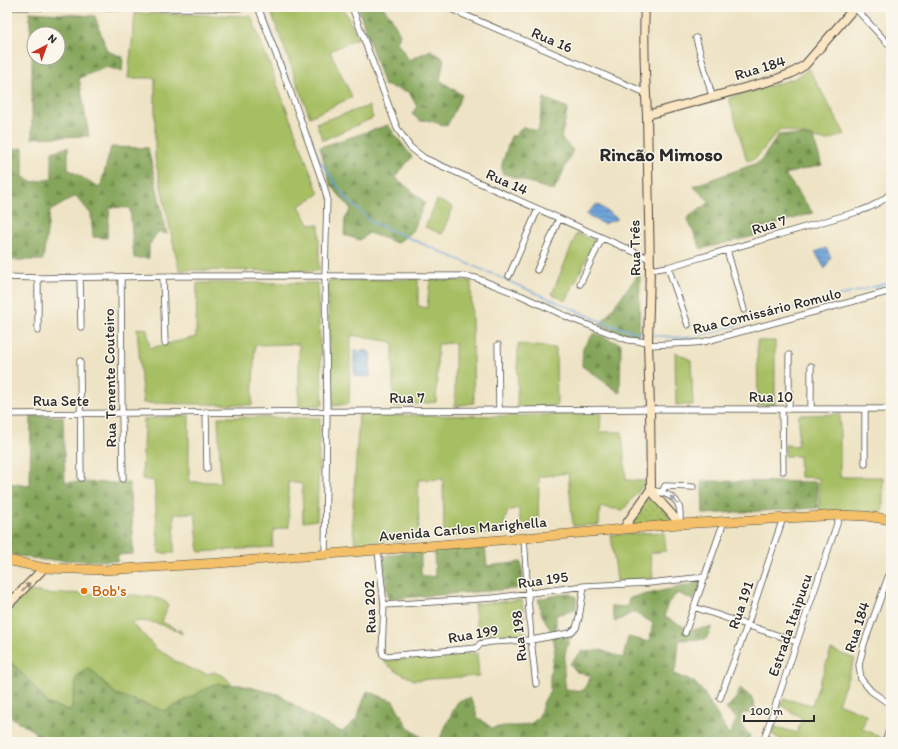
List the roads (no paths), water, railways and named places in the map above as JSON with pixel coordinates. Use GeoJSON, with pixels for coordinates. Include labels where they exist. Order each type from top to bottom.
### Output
{"type":"FeatureCollection","features":[{"type":"Feature","properties":{"kind":"main road","name":"Rua 184"},"geometry":{"type":"LineString","coordinates":[[648,115],[777,79],[798,70],[805,65],[855,7]]}},
{"type":"Feature","properties":{"kind":"main road","name":"Rua Três"},"geometry":{"type":"LineString","coordinates":[[643,8],[648,115],[650,259],[648,344],[651,490]]}},
{"type":"Feature","properties":{"kind":"main road"},"geometry":{"type":"LineString","coordinates":[[624,529],[651,490],[675,517],[679,524]]}},
{"type":"Feature","properties":{"kind":"main road","name":"Avenida Carlos Marighella"},"geometry":{"type":"LineString","coordinates":[[7,565],[30,568],[104,570],[219,563],[724,521],[840,515],[866,516],[891,520]]}},
{"type":"Feature","properties":{"kind":"main road","name":"Avenida Carlos Marighella"},"geometry":{"type":"LineString","coordinates":[[7,560],[41,568]]}},
{"type":"Feature","properties":{"kind":"main road"},"geometry":{"type":"LineString","coordinates":[[7,606],[41,568]]}},
{"type":"Feature","properties":{"kind":"street"},"geometry":{"type":"LineString","coordinates":[[7,7],[257,7],[295,104],[327,197],[325,276],[327,411],[325,554]]}},
{"type":"Feature","properties":{"kind":"street","name":"Rua 14"},"geometry":{"type":"LineString","coordinates":[[352,7],[398,128],[410,147],[424,158],[650,259]]}},
{"type":"Feature","properties":{"kind":"street"},"geometry":{"type":"LineString","coordinates":[[855,7],[891,47]]}},
{"type":"Feature","properties":{"kind":"street","name":"Rua 16"},"geometry":{"type":"LineString","coordinates":[[447,8],[646,94]]}},
{"type":"Feature","properties":{"kind":"street"},"geometry":{"type":"LineString","coordinates":[[696,38],[712,96]]}},
{"type":"Feature","properties":{"kind":"street","name":"Rua 7"},"geometry":{"type":"LineString","coordinates":[[650,270],[668,267],[872,207],[891,194]]}},
{"type":"Feature","properties":{"kind":"street"},"geometry":{"type":"LineString","coordinates":[[509,276],[538,209]]}},
{"type":"Feature","properties":{"kind":"street"},"geometry":{"type":"LineString","coordinates":[[537,270],[559,219]]}},
{"type":"Feature","properties":{"kind":"street"},"geometry":{"type":"LineString","coordinates":[[580,284],[602,238]]}},
{"type":"Feature","properties":{"kind":"street"},"geometry":{"type":"LineString","coordinates":[[727,250],[744,310]]}},
{"type":"Feature","properties":{"kind":"street"},"geometry":{"type":"LineString","coordinates":[[668,267],[688,325]]}},
{"type":"Feature","properties":{"kind":"street"},"geometry":{"type":"LineString","coordinates":[[7,277],[163,276],[165,343]]}},
{"type":"Feature","properties":{"kind":"street","name":"Rua Comissário Romulo"},"geometry":{"type":"LineString","coordinates":[[163,276],[463,276],[476,278],[522,296],[572,319],[606,332],[628,340],[648,344],[692,343],[708,340],[891,291]]}},
{"type":"Feature","properties":{"kind":"street"},"geometry":{"type":"LineString","coordinates":[[80,277],[81,326]]}},
{"type":"Feature","properties":{"kind":"street","name":"Rua Tenente Couteiro"},"geometry":{"type":"LineString","coordinates":[[121,277],[124,479]]}},
{"type":"Feature","properties":{"kind":"street"},"geometry":{"type":"LineString","coordinates":[[38,278],[38,331]]}},
{"type":"Feature","properties":{"kind":"street"},"geometry":{"type":"LineString","coordinates":[[498,345],[499,410]]}},
{"type":"Feature","properties":{"kind":"street"},"geometry":{"type":"LineString","coordinates":[[789,355],[789,409]]}},
{"type":"Feature","properties":{"kind":"street"},"geometry":{"type":"LineString","coordinates":[[80,361],[81,478]]}},
{"type":"Feature","properties":{"kind":"street"},"geometry":{"type":"LineString","coordinates":[[811,366],[811,409]]}},
{"type":"Feature","properties":{"kind":"street","name":"Rua 7"},"geometry":{"type":"LineString","coordinates":[[163,412],[650,409]]}},
{"type":"Feature","properties":{"kind":"street","name":"Rua 10"},"geometry":{"type":"LineString","coordinates":[[650,409],[891,409]]}},
{"type":"Feature","properties":{"kind":"street"},"geometry":{"type":"LineString","coordinates":[[782,409],[783,471]]}},
{"type":"Feature","properties":{"kind":"street"},"geometry":{"type":"LineString","coordinates":[[865,409],[865,464]]}},
{"type":"Feature","properties":{"kind":"street","name":"Rua Sete"},"geometry":{"type":"LineString","coordinates":[[7,414],[163,412]]}},
{"type":"Feature","properties":{"kind":"street"},"geometry":{"type":"LineString","coordinates":[[206,412],[207,469]]}},
{"type":"Feature","properties":{"kind":"street"},"geometry":{"type":"LineString","coordinates":[[662,492],[665,486],[693,486]]}},
{"type":"Feature","properties":{"kind":"street"},"geometry":{"type":"LineString","coordinates":[[651,490],[662,492],[670,496],[678,504],[681,513],[679,524]]}},
{"type":"Feature","properties":{"kind":"street","name":"Estrada Itaipucu"},"geometry":{"type":"LineString","coordinates":[[763,742],[840,515]]}},
{"type":"Feature","properties":{"kind":"street","name":"Rua 191"},"geometry":{"type":"LineString","coordinates":[[720,698],[747,626],[784,518]]}},
{"type":"Feature","properties":{"kind":"street"},"geometry":{"type":"LineString","coordinates":[[685,633],[724,521]]}},
{"type":"Feature","properties":{"kind":"street","name":"Rua 198"},"geometry":{"type":"LineString","coordinates":[[524,538],[527,594],[536,684]]}},
{"type":"Feature","properties":{"kind":"street","name":"Rua 202"},"geometry":{"type":"LineString","coordinates":[[378,550],[384,605],[382,650],[383,655],[391,656]]}},
{"type":"Feature","properties":{"kind":"street","name":"Rua 184"},"geometry":{"type":"LineString","coordinates":[[891,569],[864,644],[859,665],[861,679],[872,691],[891,705]]}},
{"type":"Feature","properties":{"kind":"street","name":"Rua 195"},"geometry":{"type":"LineString","coordinates":[[384,605],[494,598],[584,586],[705,577]]}},
{"type":"Feature","properties":{"kind":"street","name":"Rua 199"},"geometry":{"type":"LineString","coordinates":[[391,656],[477,648],[480,644],[490,642],[531,640],[570,633],[576,628],[579,618],[584,586]]}},
{"type":"Feature","properties":{"kind":"street"},"geometry":{"type":"LineString","coordinates":[[694,607],[797,642]]}},
{"type":"Feature","properties":{"kind":"street"},"geometry":{"type":"LineString","coordinates":[[885,742],[891,725]]}},
{"type":"Feature","properties":{"kind":"water"},"geometry":{"type":"Polygon","coordinates":[[[597,204],[618,219],[603,224],[586,214],[597,204]]]}},
{"type":"Feature","properties":{"kind":"water"},"geometry":{"type":"Polygon","coordinates":[[[826,248],[831,257],[825,269],[815,252],[826,248]]]}},
{"type":"Feature","properties":{"kind":"water"},"geometry":{"type":"Polygon","coordinates":[[[354,350],[367,351],[371,354],[370,377],[354,376],[354,350]]]}},
{"type":"Feature","properties":{"kind":"waterway"},"geometry":{"type":"LineString","coordinates":[[263,9],[295,97]]}},
{"type":"Feature","properties":{"kind":"waterway"},"geometry":{"type":"LineString","coordinates":[[299,107],[319,160],[345,197],[372,222],[610,325],[644,334]]}},
{"type":"Feature","properties":{"kind":"waterway"},"geometry":{"type":"LineString","coordinates":[[650,335],[685,338],[715,332],[762,317],[891,282]]}},
{"type":"Feature","properties":{"kind":"place","name":"Bob's"},"geometry":{"type":"Point","coordinates":[84,591]}},
{"type":"Feature","properties":{"kind":"district","name":"Rincão Mimoso"},"geometry":{"type":"Point","coordinates":[661,154]}}]}
